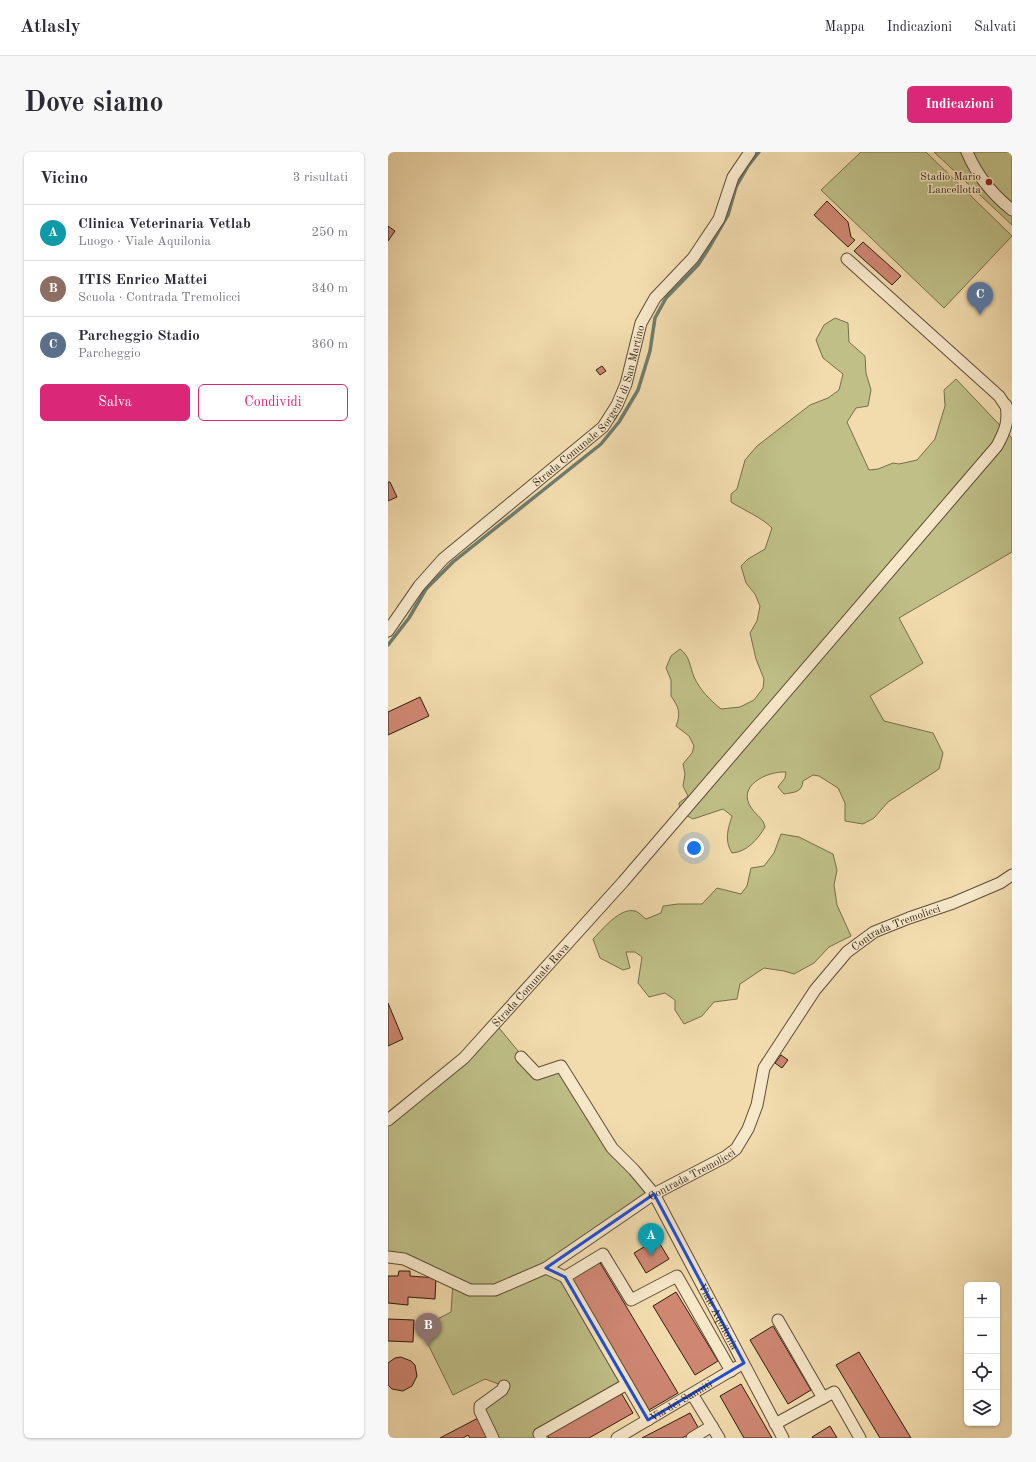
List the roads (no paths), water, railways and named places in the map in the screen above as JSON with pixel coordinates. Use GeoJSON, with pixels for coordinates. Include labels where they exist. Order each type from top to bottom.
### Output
{"type":"FeatureCollection","features":[{"type":"Feature","properties":{"kind":"street","name":"Strada Comunale Sorgenti di San Martino"},"geometry":{"type":"LineString","coordinates":[[388,631],[419,586],[443,559],[603,427],[617,405],[626,384],[641,323],[655,298],[693,258],[719,219],[733,177],[750,152]]}},
{"type":"Feature","properties":{"kind":"street"},"geometry":{"type":"LineString","coordinates":[[967,152],[984,182],[993,194],[1012,210]]}},
{"type":"Feature","properties":{"kind":"street"},"geometry":{"type":"LineString","coordinates":[[847,259],[999,396],[1009,410],[1008,417],[1010,430]]}},
{"type":"Feature","properties":{"kind":"street","name":"Strada Comunale Rava"},"geometry":{"type":"LineString","coordinates":[[388,1120],[464,1058],[663,838],[998,446],[1010,430]]}},
{"type":"Feature","properties":{"kind":"street","name":"Contrada Tremolicci"},"geometry":{"type":"LineString","coordinates":[[388,1257],[404,1259],[470,1290],[495,1290],[546,1268],[654,1194],[725,1157],[736,1149],[748,1130],[757,1105],[764,1068],[815,990],[848,952],[874,932],[953,903],[1000,883],[1012,875]]}},
{"type":"Feature","properties":{"kind":"street","name":"Viale Aquilonia"},"geometry":{"type":"LineString","coordinates":[[521,1057],[537,1074],[561,1066],[612,1148],[634,1170],[654,1194],[783,1438]]}},
{"type":"Feature","properties":{"kind":"street"},"geometry":{"type":"LineString","coordinates":[[565,1277],[603,1254],[631,1300],[677,1276],[731,1371]]}},
{"type":"Feature","properties":{"kind":"street"},"geometry":{"type":"LineString","coordinates":[[546,1268],[565,1277],[648,1420]]}},
{"type":"Feature","properties":{"kind":"street"},"geometry":{"type":"LineString","coordinates":[[778,1320],[823,1398]]}},
{"type":"Feature","properties":{"kind":"street","name":"Via dei Sanniti"},"geometry":{"type":"LineString","coordinates":[[617,1438],[744,1363]]}},
{"type":"Feature","properties":{"kind":"street"},"geometry":{"type":"LineString","coordinates":[[541,1438],[539,1434],[627,1384]]}},
{"type":"Feature","properties":{"kind":"street"},"geometry":{"type":"LineString","coordinates":[[493,1438],[480,1410],[480,1406],[502,1390],[504,1386]]}},
{"type":"Feature","properties":{"kind":"street"},"geometry":{"type":"LineString","coordinates":[[775,1424],[834,1392],[860,1438]]}},
{"type":"Feature","properties":{"kind":"street"},"geometry":{"type":"LineString","coordinates":[[692,1394],[719,1438]]}},
{"type":"Feature","properties":{"kind":"street"},"geometry":{"type":"LineString","coordinates":[[692,1438],[712,1426]]}},
{"type":"Feature","properties":{"kind":"waterway"},"geometry":{"type":"LineString","coordinates":[[388,645],[409,618],[426,589],[453,562],[601,444],[619,422],[638,390],[650,351],[655,318],[666,298],[698,265],[709,248],[728,215],[736,187],[748,166],[759,152]]}},
{"type":"Feature","properties":{"kind":"place","name":"Stadio Mario Lancellotta"},"geometry":{"type":"Point","coordinates":[989,182]}},
{"type":"Feature","properties":{"kind":"place","name":"Parcheggio Stadio"},"geometry":{"type":"Point","coordinates":[980,315]}},
{"type":"Feature","properties":{"kind":"place","name":"Clinica Veterinaria Vetlab"},"geometry":{"type":"Point","coordinates":[651,1256]}},
{"type":"Feature","properties":{"kind":"place","name":"ITIS Enrico Mattei"},"geometry":{"type":"Point","coordinates":[428,1346]}}]}
